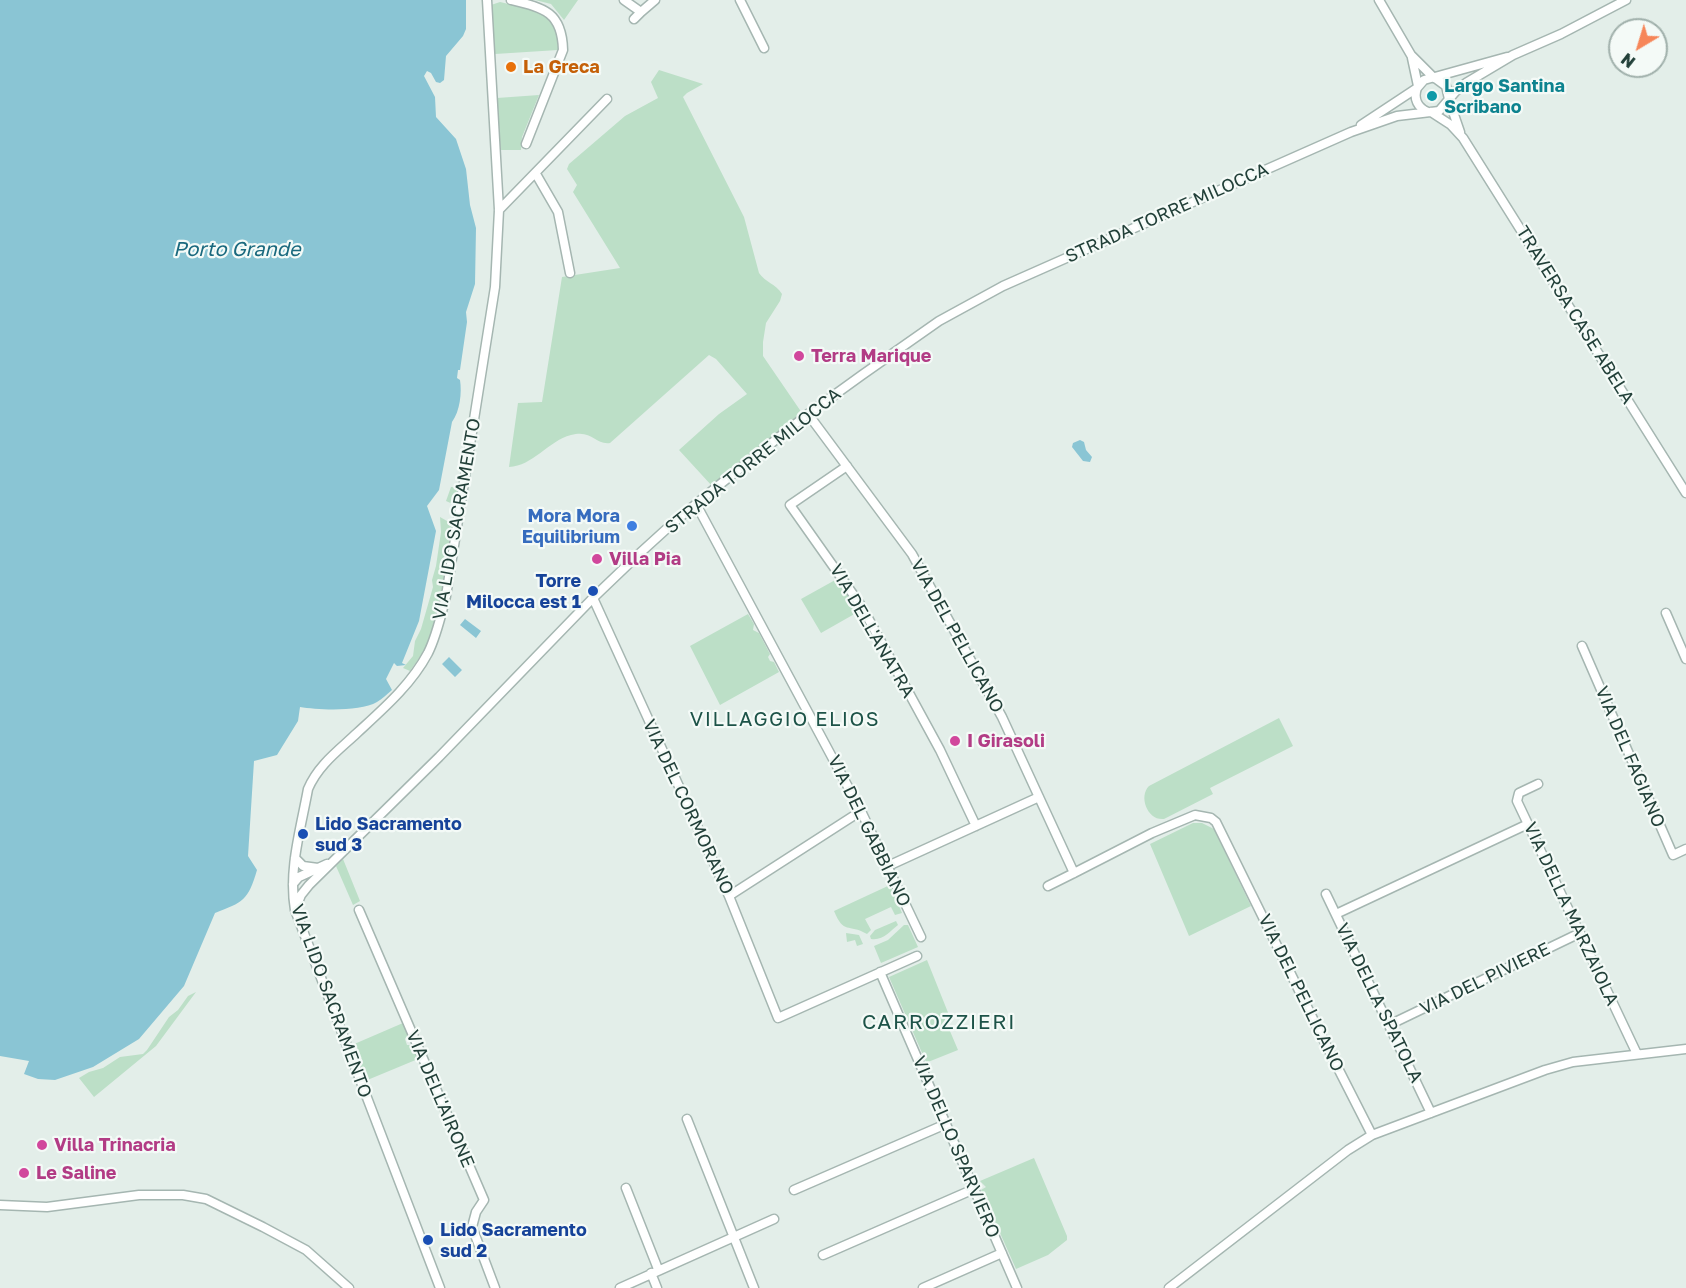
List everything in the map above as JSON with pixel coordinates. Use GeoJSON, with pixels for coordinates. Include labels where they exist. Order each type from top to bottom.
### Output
{"type":"FeatureCollection","features":[{"type":"Feature","properties":{"kind":"street","name":"VIA LIDO SACRAMENTO"},"geometry":{"type":"LineString","coordinates":[[440,1288],[295,910],[293,884],[295,858],[309,789],[316,772],[395,698],[428,654],[438,627],[451,570],[495,287],[499,210],[487,0]]}},
{"type":"Feature","properties":{"kind":"street"},"geometry":{"type":"LineString","coordinates":[[511,0],[540,8],[552,15],[561,30],[563,50],[526,144]]}},
{"type":"Feature","properties":{"kind":"street"},"geometry":{"type":"LineString","coordinates":[[624,0],[641,12]]}},
{"type":"Feature","properties":{"kind":"street"},"geometry":{"type":"LineString","coordinates":[[634,19],[655,0]]}},
{"type":"Feature","properties":{"kind":"street"},"geometry":{"type":"LineString","coordinates":[[740,0],[764,48]]}},
{"type":"Feature","properties":{"kind":"street"},"geometry":{"type":"LineString","coordinates":[[1379,0],[1411,55],[1434,78],[1446,86],[1463,138]]}},
{"type":"Feature","properties":{"kind":"street"},"geometry":{"type":"LineString","coordinates":[[1351,132],[1397,116],[1440,111],[1466,83],[1513,55],[1561,34],[1626,0]]}},
{"type":"Feature","properties":{"kind":"street"},"geometry":{"type":"LineString","coordinates":[[1411,55],[1417,87],[1415,95],[1417,103],[1422,109],[1451,125],[1463,138]]}},
{"type":"Feature","properties":{"kind":"street"},"geometry":{"type":"LineString","coordinates":[[1351,132],[1424,80],[1513,55]]}},
{"type":"Feature","properties":{"kind":"street"},"geometry":{"type":"LineString","coordinates":[[499,210],[607,99]]}},
{"type":"Feature","properties":{"kind":"street","name":"STRADA TORRE MILOCCA"},"geometry":{"type":"LineString","coordinates":[[295,910],[301,895],[309,885],[432,764],[593,598],[673,523],[808,414],[939,321],[1003,286],[1351,132]]}},
{"type":"Feature","properties":{"kind":"street","name":"TRAVERSA CASE ABELA"},"geometry":{"type":"LineString","coordinates":[[1463,138],[1686,493]]}},
{"type":"Feature","properties":{"kind":"street"},"geometry":{"type":"LineString","coordinates":[[536,174],[558,212],[570,273]]}},
{"type":"Feature","properties":{"kind":"street","name":"VIA DEL PELLICANO"},"geometry":{"type":"LineString","coordinates":[[808,414],[912,554],[1002,717],[1074,873],[1152,833],[1195,815],[1211,818],[1216,822],[1372,1136]]}},
{"type":"Feature","properties":{"kind":"street","name":"VIA DELL'ANATRA"},"geometry":{"type":"LineString","coordinates":[[847,466],[790,505],[862,607],[940,750],[976,826]]}},
{"type":"Feature","properties":{"kind":"street","name":"VIA DEL GABBIANO"},"geometry":{"type":"LineString","coordinates":[[696,504],[861,811],[921,937]]}},
{"type":"Feature","properties":{"kind":"street","name":"VIA DEL CORMORANO"},"geometry":{"type":"LineString","coordinates":[[593,598],[729,896],[778,1018],[880,972]]}},
{"type":"Feature","properties":{"kind":"street"},"geometry":{"type":"LineString","coordinates":[[1666,613],[1686,659]]}},
{"type":"Feature","properties":{"kind":"street","name":"VIA DEL FAGIANO"},"geometry":{"type":"LineString","coordinates":[[1582,646],[1673,855],[1686,849]]}},
{"type":"Feature","properties":{"kind":"street","name":"VIA DELLA MARZAIOLA"},"geometry":{"type":"LineString","coordinates":[[1538,784],[1519,793],[1517,801],[1637,1054]]}},
{"type":"Feature","properties":{"kind":"street"},"geometry":{"type":"LineString","coordinates":[[888,866],[1039,797]]}},
{"type":"Feature","properties":{"kind":"street"},"geometry":{"type":"LineString","coordinates":[[729,896],[861,811]]}},
{"type":"Feature","properties":{"kind":"street"},"geometry":{"type":"LineString","coordinates":[[1336,914],[1528,824]]}},
{"type":"Feature","properties":{"kind":"street"},"geometry":{"type":"LineString","coordinates":[[295,858],[303,866],[319,867]]}},
{"type":"Feature","properties":{"kind":"street"},"geometry":{"type":"LineString","coordinates":[[309,885],[298,887],[293,884],[299,878],[335,860]]}},
{"type":"Feature","properties":{"kind":"street"},"geometry":{"type":"LineString","coordinates":[[1048,886],[1074,873]]}},
{"type":"Feature","properties":{"kind":"street","name":"VIA DELLA SPATOLA"},"geometry":{"type":"LineString","coordinates":[[1326,894],[1431,1113]]}},
{"type":"Feature","properties":{"kind":"street","name":"VIA DELL'AIRONE"},"geometry":{"type":"LineString","coordinates":[[359,910],[484,1200],[476,1212],[472,1227],[495,1288]]}},
{"type":"Feature","properties":{"kind":"street","name":"VIA DEL PIVIERE"},"geometry":{"type":"LineString","coordinates":[[1389,1024],[1580,933]]}},
{"type":"Feature","properties":{"kind":"street"},"geometry":{"type":"LineString","coordinates":[[880,972],[917,956]]}},
{"type":"Feature","properties":{"kind":"street","name":"VIA DELLO SPARVIERO"},"geometry":{"type":"LineString","coordinates":[[880,972],[1017,1288]]}},
{"type":"Feature","properties":{"kind":"street"},"geometry":{"type":"LineString","coordinates":[[1169,1288],[1348,1150],[1372,1136],[1545,1070],[1573,1062],[1686,1049]]}},
{"type":"Feature","properties":{"kind":"street"},"geometry":{"type":"LineString","coordinates":[[687,1119],[754,1288]]}},
{"type":"Feature","properties":{"kind":"street"},"geometry":{"type":"LineString","coordinates":[[794,1190],[946,1124]]}},
{"type":"Feature","properties":{"kind":"street"},"geometry":{"type":"LineString","coordinates":[[626,1188],[655,1271],[657,1288]]}},
{"type":"Feature","properties":{"kind":"street"},"geometry":{"type":"LineString","coordinates":[[823,1254],[974,1189]]}},
{"type":"Feature","properties":{"kind":"street"},"geometry":{"type":"LineString","coordinates":[[0,1205],[47,1207],[139,1195],[183,1195],[206,1199],[306,1250],[348,1288]]}},
{"type":"Feature","properties":{"kind":"street"},"geometry":{"type":"LineString","coordinates":[[620,1288],[774,1219]]}},
{"type":"Feature","properties":{"kind":"street"},"geometry":{"type":"LineString","coordinates":[[922,1288],[1002,1253]]}},
{"type":"Feature","properties":{"kind":"green space"},"geometry":{"type":"Polygon","coordinates":[[[535,0],[578,0],[564,20],[551,4],[535,0]]]}},
{"type":"Feature","properties":{"kind":"green space"},"geometry":{"type":"Polygon","coordinates":[[[500,2],[543,12],[551,20],[555,29],[558,50],[495,54],[491,5],[500,2]]]}},
{"type":"Feature","properties":{"kind":"green space"},"geometry":{"type":"Polygon","coordinates":[[[659,70],[703,84],[683,97],[744,217],[759,273],[782,294],[766,323],[763,356],[802,413],[712,486],[679,450],[719,414],[747,394],[716,359],[709,355],[610,443],[601,442],[589,435],[571,435],[555,442],[526,462],[509,467],[518,403],[542,402],[562,277],[620,268],[573,192],[577,185],[567,169],[569,164],[625,116],[658,98],[651,82],[659,70]]]}},
{"type":"Feature","properties":{"kind":"green space"},"geometry":{"type":"Polygon","coordinates":[[[539,95],[522,137],[521,150],[500,150],[497,98],[539,95]]]}},
{"type":"Feature","properties":{"kind":"green space"},"geometry":{"type":"Polygon","coordinates":[[[451,487],[460,488],[457,506],[446,501],[451,487]]]}},
{"type":"Feature","properties":{"kind":"green space"},"geometry":{"type":"Polygon","coordinates":[[[440,517],[454,525],[445,583],[430,639],[410,671],[403,668],[413,656],[415,641],[421,629],[433,587],[432,580],[441,532],[440,517]]]}},
{"type":"Feature","properties":{"kind":"green space"},"geometry":{"type":"Polygon","coordinates":[[[837,579],[858,612],[821,633],[801,599],[837,579]]]}},
{"type":"Feature","properties":{"kind":"green space"},"geometry":{"type":"Polygon","coordinates":[[[748,614],[754,624],[753,630],[759,633],[770,654],[768,657],[770,661],[774,662],[779,672],[720,705],[690,646],[748,614]]]}},
{"type":"Feature","properties":{"kind":"green space"},"geometry":{"type":"Polygon","coordinates":[[[1279,718],[1293,746],[1210,788],[1213,794],[1164,819],[1158,819],[1149,812],[1144,796],[1149,786],[1279,718]]]}},
{"type":"Feature","properties":{"kind":"green space"},"geometry":{"type":"Polygon","coordinates":[[[1193,823],[1202,823],[1214,829],[1251,906],[1189,936],[1150,844],[1193,823]]]}},
{"type":"Feature","properties":{"kind":"green space"},"geometry":{"type":"Polygon","coordinates":[[[343,859],[360,901],[353,905],[336,866],[343,859]]]}},
{"type":"Feature","properties":{"kind":"green space"},"geometry":{"type":"Polygon","coordinates":[[[890,885],[902,913],[895,915],[891,907],[865,919],[871,930],[867,934],[841,923],[834,911],[890,885]]]}},
{"type":"Feature","properties":{"kind":"green space"},"geometry":{"type":"Polygon","coordinates":[[[896,921],[898,925],[886,935],[879,939],[871,939],[870,936],[875,930],[896,921]]]}},
{"type":"Feature","properties":{"kind":"green space"},"geometry":{"type":"Polygon","coordinates":[[[904,925],[908,925],[918,947],[881,963],[874,946],[888,940],[904,925]]]}},
{"type":"Feature","properties":{"kind":"green space"},"geometry":{"type":"Polygon","coordinates":[[[846,933],[859,935],[863,944],[857,946],[855,940],[847,942],[846,933]]]}},
{"type":"Feature","properties":{"kind":"green space"},"geometry":{"type":"Polygon","coordinates":[[[927,960],[949,1015],[944,1017],[958,1050],[926,1062],[889,977],[927,960]]]}},
{"type":"Feature","properties":{"kind":"green space"},"geometry":{"type":"Polygon","coordinates":[[[196,992],[156,1046],[94,1097],[79,1078],[103,1068],[120,1057],[143,1054],[169,1017],[178,1010],[188,996],[196,992]]]}},
{"type":"Feature","properties":{"kind":"green space"},"geometry":{"type":"Polygon","coordinates":[[[403,1023],[408,1035],[405,1039],[407,1045],[412,1045],[418,1059],[365,1081],[352,1045],[403,1023]]]}},
{"type":"Feature","properties":{"kind":"green space"},"geometry":{"type":"Polygon","coordinates":[[[1034,1158],[1067,1240],[1048,1255],[1016,1269],[981,1190],[986,1187],[980,1181],[1034,1158]]]}},
{"type":"Feature","properties":{"kind":"water","name":"Porto Grande"},"geometry":{"type":"Polygon","coordinates":[[[0,0],[466,0],[466,29],[446,56],[444,80],[440,83],[436,82],[431,73],[427,71],[424,76],[435,97],[436,117],[456,139],[466,169],[470,205],[476,228],[475,284],[466,312],[467,322],[460,370],[458,370],[457,378],[460,380],[461,390],[459,407],[452,422],[439,490],[427,506],[436,531],[419,621],[402,663],[406,665],[397,666],[394,663],[386,679],[392,690],[370,705],[339,709],[300,707],[298,721],[277,755],[254,761],[248,856],[257,870],[251,888],[238,903],[215,913],[184,986],[139,1039],[93,1067],[55,1080],[38,1079],[24,1074],[29,1061],[0,1056],[0,0]]]}},
{"type":"Feature","properties":{"kind":"water"},"geometry":{"type":"Polygon","coordinates":[[[1080,440],[1084,442],[1086,450],[1092,457],[1090,462],[1083,461],[1072,447],[1073,443],[1080,440]]]}},
{"type":"Feature","properties":{"kind":"water"},"geometry":{"type":"Polygon","coordinates":[[[465,619],[481,631],[476,638],[460,625],[465,619]]]}},
{"type":"Feature","properties":{"kind":"water"},"geometry":{"type":"Polygon","coordinates":[[[449,657],[462,670],[455,677],[442,664],[449,657]]]}},
{"type":"Feature","properties":{"kind":"place","name":"La Greca"},"geometry":{"type":"Point","coordinates":[511,67]}},
{"type":"Feature","properties":{"kind":"place","name":"Largo Santina Scribano"},"geometry":{"type":"Point","coordinates":[1432,96]}},
{"type":"Feature","properties":{"kind":"place","name":"Terra Marique"},"geometry":{"type":"Point","coordinates":[799,356]}},
{"type":"Feature","properties":{"kind":"place","name":"Mora Mora Equilibrium"},"geometry":{"type":"Point","coordinates":[632,526]}},
{"type":"Feature","properties":{"kind":"place","name":"Villa Pia"},"geometry":{"type":"Point","coordinates":[597,559]}},
{"type":"Feature","properties":{"kind":"place","name":"Torre Milocca est 1"},"geometry":{"type":"Point","coordinates":[593,591]}},
{"type":"Feature","properties":{"kind":"place","name":"I Girasoli"},"geometry":{"type":"Point","coordinates":[955,741]}},
{"type":"Feature","properties":{"kind":"place","name":"Lido Sacramento sud 3"},"geometry":{"type":"Point","coordinates":[303,834]}},
{"type":"Feature","properties":{"kind":"place","name":"Villa Trinacria"},"geometry":{"type":"Point","coordinates":[42,1145]}},
{"type":"Feature","properties":{"kind":"place","name":"Le Saline"},"geometry":{"type":"Point","coordinates":[24,1173]}},
{"type":"Feature","properties":{"kind":"place","name":"Lido Sacramento sud 2"},"geometry":{"type":"Point","coordinates":[428,1240]}},
{"type":"Feature","properties":{"kind":"district","name":"VILLAGGIO ELIOS"},"geometry":{"type":"Point","coordinates":[785,720]}},
{"type":"Feature","properties":{"kind":"district","name":"CARROZZIERI"},"geometry":{"type":"Point","coordinates":[939,1022]}}]}
